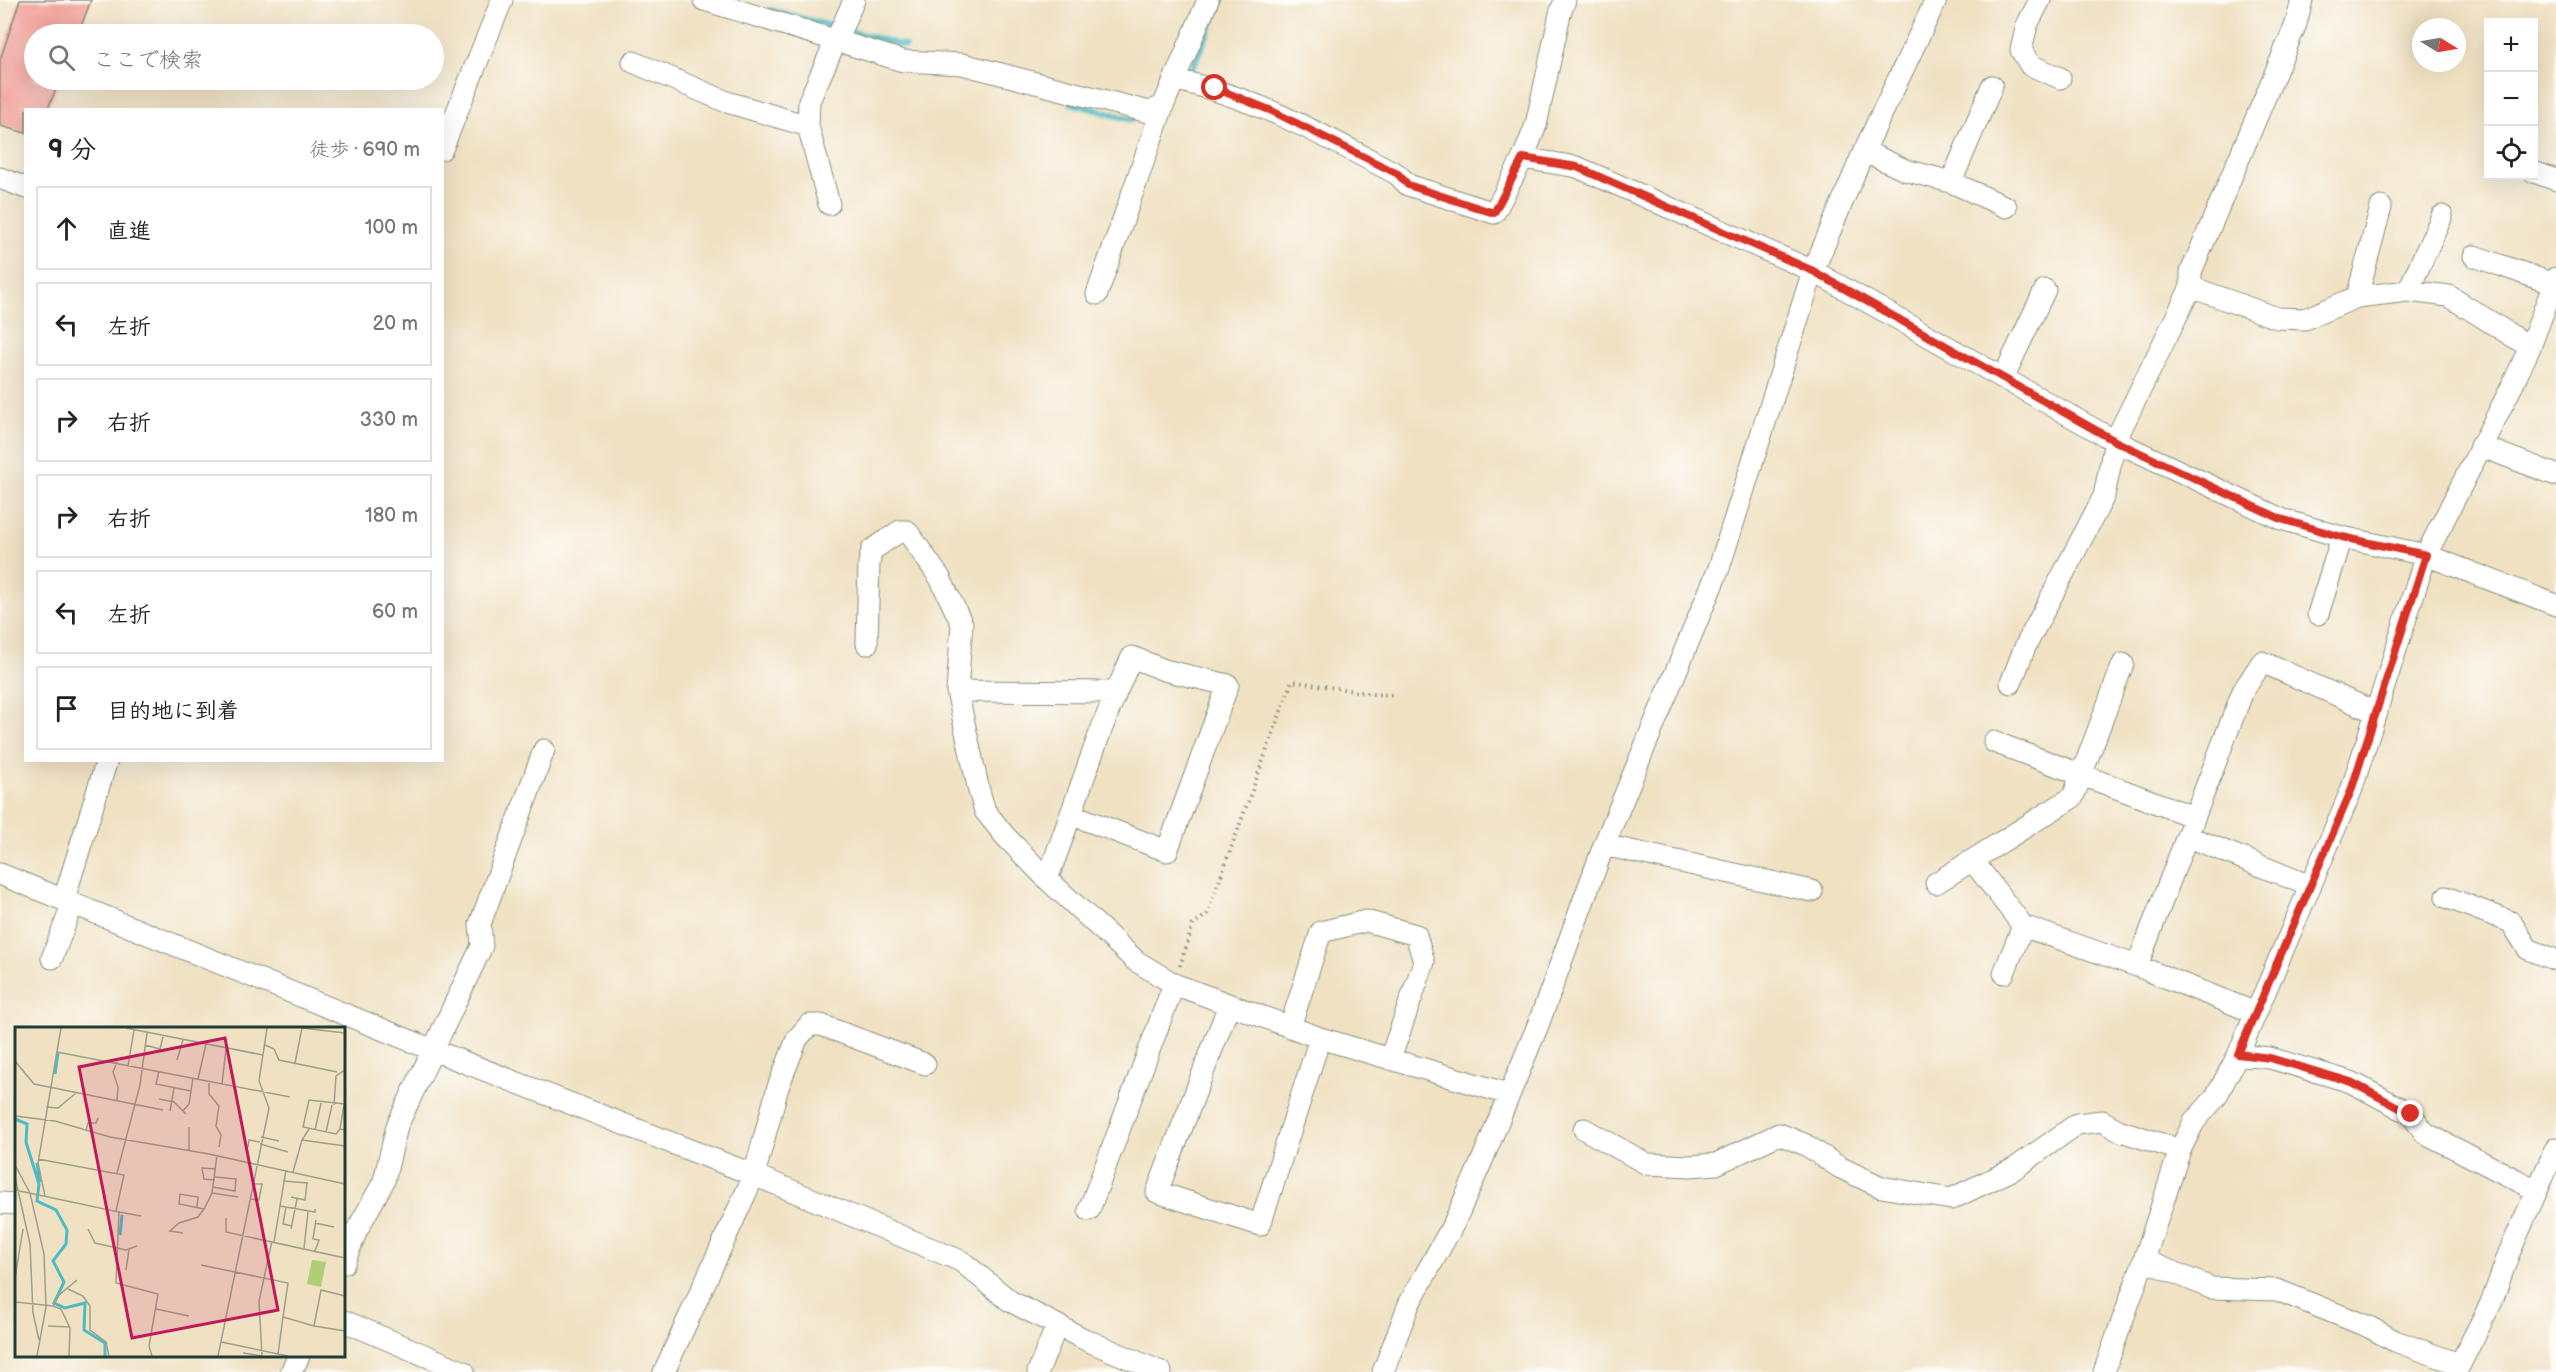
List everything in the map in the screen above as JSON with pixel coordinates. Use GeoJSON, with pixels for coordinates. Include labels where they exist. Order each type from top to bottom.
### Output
{"type":"FeatureCollection","features":[{"type":"Feature","properties":{"kind":"street"},"geometry":{"type":"LineString","coordinates":[[444,143],[502,0]]}},
{"type":"Feature","properties":{"kind":"street"},"geometry":{"type":"LineString","coordinates":[[704,0],[903,61],[962,64],[1149,112],[1163,106]]}},
{"type":"Feature","properties":{"kind":"street"},"geometry":{"type":"LineString","coordinates":[[829,204],[808,126],[809,101],[854,0]]}},
{"type":"Feature","properties":{"kind":"street"},"geometry":{"type":"LineString","coordinates":[[1097,294],[1163,106],[1176,80],[1208,0]]}},
{"type":"Feature","properties":{"kind":"street"},"geometry":{"type":"LineString","coordinates":[[1176,80],[1215,88],[1272,111],[1398,174],[1408,185],[1494,213],[1523,158],[1536,125],[1565,0]]}},
{"type":"Feature","properties":{"kind":"street"},"geometry":{"type":"LineString","coordinates":[[1383,1372],[1409,1304],[1454,1223],[1481,1163],[1538,1025],[1604,845],[1719,568],[1813,271],[1864,151],[1936,0]]}},
{"type":"Feature","properties":{"kind":"street"},"geometry":{"type":"LineString","coordinates":[[2040,0],[2027,25],[2021,50],[2030,65],[2060,78]]}},
{"type":"Feature","properties":{"kind":"street"},"geometry":{"type":"LineString","coordinates":[[2011,683],[2025,647],[2104,496],[2115,441],[2191,287],[2191,272],[2296,24],[2302,0]]}},
{"type":"Feature","properties":{"kind":"street"},"geometry":{"type":"LineString","coordinates":[[633,62],[727,102],[808,126]]}},
{"type":"Feature","properties":{"kind":"street"},"geometry":{"type":"LineString","coordinates":[[1951,182],[1992,87]]}},
{"type":"Feature","properties":{"kind":"street"},"geometry":{"type":"LineString","coordinates":[[1864,151],[1905,170],[1951,182],[2006,207]]}},
{"type":"Feature","properties":{"kind":"street"},"geometry":{"type":"LineString","coordinates":[[1523,158],[1577,167],[1813,271],[2115,441],[2281,519],[2342,537],[2426,555],[2556,605]]}},
{"type":"Feature","properties":{"kind":"street"},"geometry":{"type":"LineString","coordinates":[[2538,173],[2556,180]]}},
{"type":"Feature","properties":{"kind":"street"},"geometry":{"type":"LineString","coordinates":[[0,178],[24,187]]}},
{"type":"Feature","properties":{"kind":"street"},"geometry":{"type":"LineString","coordinates":[[2357,297],[2381,207]]}},
{"type":"Feature","properties":{"kind":"street"},"geometry":{"type":"LineString","coordinates":[[2408,291],[2442,216]]}},
{"type":"Feature","properties":{"kind":"street"},"geometry":{"type":"LineString","coordinates":[[2104,1372],[2145,1260],[2180,1150],[2194,1122],[2216,1097],[2256,1013],[2351,791],[2426,555],[2530,347],[2555,281],[2474,256]]}},
{"type":"Feature","properties":{"kind":"street"},"geometry":{"type":"LineString","coordinates":[[2191,287],[2250,310],[2286,318],[2305,319],[2357,297],[2408,291],[2449,296],[2530,347]]}},
{"type":"Feature","properties":{"kind":"street"},"geometry":{"type":"LineString","coordinates":[[2002,378],[2045,290]]}},
{"type":"Feature","properties":{"kind":"street"},"geometry":{"type":"LineString","coordinates":[[2480,446],[2556,475]]}},
{"type":"Feature","properties":{"kind":"street"},"geometry":{"type":"LineString","coordinates":[[867,644],[869,563],[872,550],[900,531],[907,531],[940,578],[962,624],[957,691],[985,811],[1005,837],[1047,879],[1136,961],[1174,984],[1320,1038],[1508,1094]]}},
{"type":"Feature","properties":{"kind":"street"},"geometry":{"type":"LineString","coordinates":[[2318,614],[2342,537]]}},
{"type":"Feature","properties":{"kind":"street"},"geometry":{"type":"LineString","coordinates":[[1047,879],[1115,692],[1132,657],[1164,670],[1228,685],[1167,851],[1072,815]]}},
{"type":"Feature","properties":{"kind":"street"},"geometry":{"type":"LineString","coordinates":[[2137,966],[2242,691],[2262,662],[2377,713]]}},
{"type":"Feature","properties":{"kind":"street"},"geometry":{"type":"LineString","coordinates":[[1936,883],[2073,797],[2084,775],[2123,664]]}},
{"type":"Feature","properties":{"kind":"street"},"geometry":{"type":"LineString","coordinates":[[957,691],[1115,692]]}},
{"type":"Feature","properties":{"kind":"street"},"geometry":{"type":"LineString","coordinates":[[1994,741],[2084,775],[2310,886]]}},
{"type":"Feature","properties":{"kind":"street"},"geometry":{"type":"LineString","coordinates":[[345,1260],[357,1230],[384,1181],[396,1125],[482,946],[480,924],[544,750]]}},
{"type":"Feature","properties":{"kind":"street"},"geometry":{"type":"LineString","coordinates":[[52,958],[106,762]]}},
{"type":"Feature","properties":{"kind":"street"},"geometry":{"type":"LineString","coordinates":[[1604,845],[1812,891]]}},
{"type":"Feature","properties":{"kind":"street"},"geometry":{"type":"LineString","coordinates":[[1973,861],[2023,926],[2137,966],[2256,1013]]}},
{"type":"Feature","properties":{"kind":"street"},"geometry":{"type":"LineString","coordinates":[[0,874],[433,1050],[754,1175],[962,1260],[1010,1301],[1161,1372]]}},
{"type":"Feature","properties":{"kind":"street"},"geometry":{"type":"LineString","coordinates":[[2446,897],[2511,922],[2528,949],[2556,960]]}},
{"type":"Feature","properties":{"kind":"street"},"geometry":{"type":"LineString","coordinates":[[1290,1027],[1321,932],[1366,921],[1416,935],[1424,962],[1390,1059]]}},
{"type":"Feature","properties":{"kind":"street"},"geometry":{"type":"LineString","coordinates":[[2004,974],[2023,926]]}},
{"type":"Feature","properties":{"kind":"street"},"geometry":{"type":"LineString","coordinates":[[1089,1210],[1174,984]]}},
{"type":"Feature","properties":{"kind":"street"},"geometry":{"type":"LineString","coordinates":[[1229,1005],[1157,1192],[1260,1225],[1320,1038]]}},
{"type":"Feature","properties":{"kind":"street"},"geometry":{"type":"LineString","coordinates":[[664,1372],[754,1175],[778,1087],[797,1039],[809,1025],[821,1025],[925,1064]]}},
{"type":"Feature","properties":{"kind":"street"},"geometry":{"type":"LineString","coordinates":[[2238,1054],[2270,1058],[2351,1082],[2411,1114],[2425,1133],[2536,1190]]}},
{"type":"Feature","properties":{"kind":"street"},"geometry":{"type":"LineString","coordinates":[[1584,1129],[1647,1164],[1690,1166],[1716,1164],[1779,1134],[1806,1145],[1839,1167],[1881,1187],[1951,1199],[2014,1169],[2077,1124],[2102,1121],[2118,1130],[2180,1150]]}},
{"type":"Feature","properties":{"kind":"street"},"geometry":{"type":"LineString","coordinates":[[2145,1260],[2211,1288],[2277,1290],[2457,1368],[2492,1301],[2509,1253],[2556,1148]]}},
{"type":"Feature","properties":{"kind":"street"},"geometry":{"type":"LineString","coordinates":[[0,1203],[15,1204]]}},
{"type":"Feature","properties":{"kind":"street"},"geometry":{"type":"LineString","coordinates":[[345,1321],[464,1372]]}},
{"type":"Feature","properties":{"kind":"street"},"geometry":{"type":"LineString","coordinates":[[1038,1372],[1057,1325]]}},
{"type":"Feature","properties":{"kind":"street"},"geometry":{"type":"LineString","coordinates":[[291,1372],[298,1357]]}},
{"type":"Feature","properties":{"kind":"path"},"geometry":{"type":"LineString","coordinates":[[1174,984],[1193,925],[1207,914],[1292,681],[1373,694],[1395,695]]}},
{"type":"Feature","properties":{"kind":"building"},"geometry":{"type":"Polygon","coordinates":[[[20,0],[91,0],[82,24],[24,24],[24,90],[56,90],[48,108],[24,108],[24,132],[0,126],[0,60],[20,0]]]}},
{"type":"Feature","properties":{"kind":"waterway"},"geometry":{"type":"LineString","coordinates":[[1191,71],[1222,0]]}},
{"type":"Feature","properties":{"kind":"waterway"},"geometry":{"type":"LineString","coordinates":[[771,10],[834,27]]}},
{"type":"Feature","properties":{"kind":"waterway"},"geometry":{"type":"LineString","coordinates":[[853,32],[905,46]]}},
{"type":"Feature","properties":{"kind":"waterway"},"geometry":{"type":"LineString","coordinates":[[1071,103],[1132,120]]}},
{"type":"Feature","properties":{"kind":"route"},"geometry":{"type":"LineString","coordinates":[[1215,88],[1313,130],[1398,174],[1408,185],[1494,213],[1523,158],[1577,167],[1813,271],[2115,441],[2281,519],[2342,537],[2426,555],[2351,791],[2238,1054],[2270,1058],[2351,1082],[2411,1114]]}}]}
